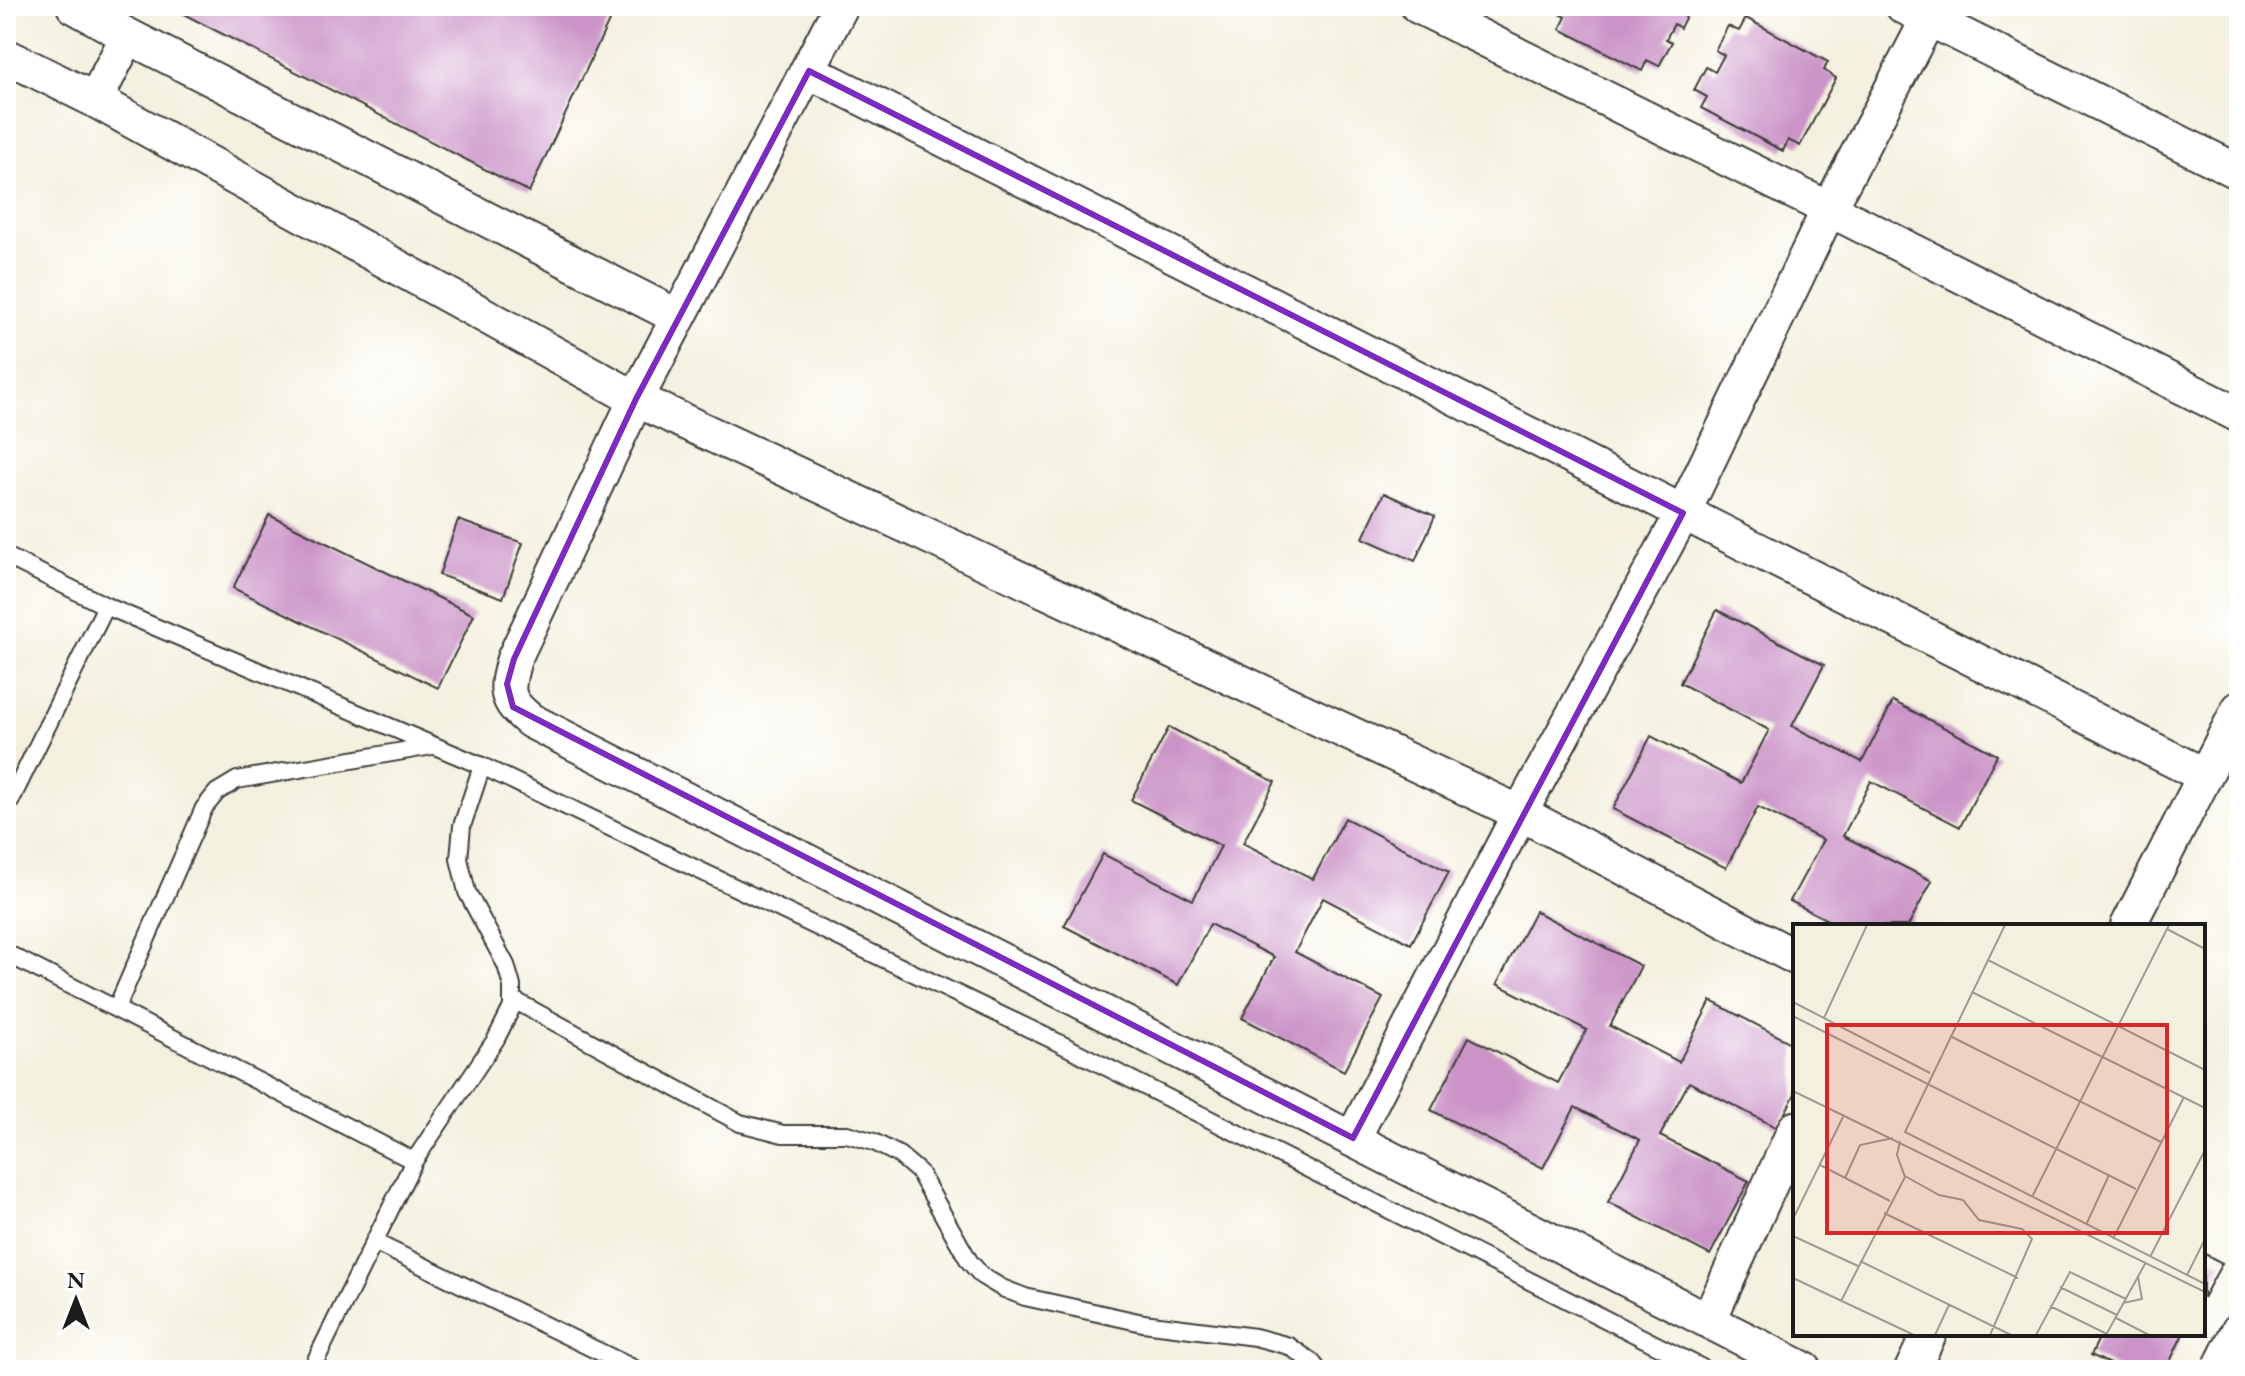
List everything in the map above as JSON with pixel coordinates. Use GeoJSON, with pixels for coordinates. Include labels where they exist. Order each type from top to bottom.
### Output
{"type":"FeatureCollection","features":[{"type":"Feature","properties":{"kind":"street"},"geometry":{"type":"LineString","coordinates":[[74,6],[678,317]]}},
{"type":"Feature","properties":{"kind":"street"},"geometry":{"type":"LineString","coordinates":[[841,6],[636,399],[514,659],[507,684],[513,707],[531,721],[1805,1370]]}},
{"type":"Feature","properties":{"kind":"street"},"geometry":{"type":"LineString","coordinates":[[1418,6],[2239,415]]}},
{"type":"Feature","properties":{"kind":"street"},"geometry":{"type":"LineString","coordinates":[[1353,1138],[1520,813],[1683,513],[1922,10],[2239,172]]}},
{"type":"Feature","properties":{"kind":"street"},"geometry":{"type":"LineString","coordinates":[[95,100],[128,36]]}},
{"type":"Feature","properties":{"kind":"street"},"geometry":{"type":"LineString","coordinates":[[6,56],[95,100],[636,399],[1520,813],[1793,956]]}},
{"type":"Feature","properties":{"kind":"street"},"geometry":{"type":"LineString","coordinates":[[809,71],[2205,776]]}},
{"type":"Feature","properties":{"kind":"street"},"geometry":{"type":"LineString","coordinates":[[2129,924],[2239,709]]}},
{"type":"Feature","properties":{"kind":"street"},"geometry":{"type":"LineString","coordinates":[[1709,1320],[1793,1133]]}},
{"type":"Feature","properties":{"kind":"street"},"geometry":{"type":"LineString","coordinates":[[2219,1370],[2239,1330]]}},
{"type":"Feature","properties":{"kind":"street"},"geometry":{"type":"LineString","coordinates":[[1912,1370],[1928,1336]]}},
{"type":"Feature","properties":{"kind":"lane"},"geometry":{"type":"LineString","coordinates":[[6,556],[106,606],[482,766],[1053,1040],[1706,1370]]}},
{"type":"Feature","properties":{"kind":"lane"},"geometry":{"type":"LineString","coordinates":[[6,810],[106,606]]}},
{"type":"Feature","properties":{"kind":"lane"},"geometry":{"type":"LineString","coordinates":[[116,1009],[204,808],[217,792],[237,780],[434,746]]}},
{"type":"Feature","properties":{"kind":"lane"},"geometry":{"type":"LineString","coordinates":[[311,1370],[414,1161],[496,1039],[512,1007],[512,986],[506,965],[467,892],[459,859],[462,826],[482,766]]}},
{"type":"Feature","properties":{"kind":"lane"},"geometry":{"type":"LineString","coordinates":[[6,953],[414,1161]]}},
{"type":"Feature","properties":{"kind":"lane"},"geometry":{"type":"LineString","coordinates":[[512,999],[740,1123],[783,1134],[847,1134],[874,1142],[899,1155],[919,1172],[969,1261],[982,1276],[1002,1288],[1025,1297],[1143,1323],[1255,1337],[1289,1346],[1318,1370]]}},
{"type":"Feature","properties":{"kind":"lane"},"geometry":{"type":"LineString","coordinates":[[374,1242],[637,1370]]}},
{"type":"Feature","properties":{"kind":"highlighted area"},"geometry":{"type":"Polygon","coordinates":[[[809,71],[1683,513],[1353,1138],[513,707],[507,684],[514,659],[636,399],[809,71]]]}},
{"type":"Feature","properties":{"kind":"building"},"geometry":{"type":"Polygon","coordinates":[[[168,6],[616,6],[529,192],[168,6]]]}},
{"type":"Feature","properties":{"kind":"building"},"geometry":{"type":"Polygon","coordinates":[[[1555,6],[1691,6],[1680,28],[1674,24],[1666,39],[1672,42],[1659,66],[1647,60],[1642,71],[1560,29],[1566,17],[1553,10],[1555,6]]]}},
{"type":"Feature","properties":{"kind":"building"},"geometry":{"type":"Polygon","coordinates":[[[1746,18],[1828,62],[1824,70],[1836,78],[1800,146],[1788,140],[1783,151],[1701,108],[1707,97],[1694,90],[1706,67],[1715,72],[1724,55],[1715,50],[1728,26],[1739,31],[1746,18]]]}},
{"type":"Feature","properties":{"kind":"building"},"geometry":{"type":"Polygon","coordinates":[[[1384,493],[1435,516],[1415,561],[1363,538],[1384,493]]]}},
{"type":"Feature","properties":{"kind":"building"},"geometry":{"type":"Polygon","coordinates":[[[269,515],[474,615],[438,688],[233,588],[269,515]]]}},
{"type":"Feature","properties":{"kind":"building"},"geometry":{"type":"Polygon","coordinates":[[[458,520],[523,543],[503,598],[439,575],[458,520]]]}},
{"type":"Feature","properties":{"kind":"building"},"geometry":{"type":"Polygon","coordinates":[[[1717,610],[1824,665],[1792,726],[1862,762],[1893,701],[1997,755],[1960,827],[1871,781],[1843,836],[1932,881],[1909,924],[1835,924],[1790,901],[1823,840],[1758,807],[1726,868],[1613,809],[1651,736],[1741,783],[1769,730],[1680,683],[1717,610]]]}},
{"type":"Feature","properties":{"kind":"building"},"geometry":{"type":"Polygon","coordinates":[[[1169,727],[1275,782],[1243,843],[1313,879],[1345,818],[1449,872],[1411,944],[1323,898],[1295,952],[1383,998],[1344,1071],[1242,1018],[1274,957],[1210,924],[1178,985],[1064,926],[1103,854],[1193,900],[1221,846],[1131,800],[1169,727]]]}},
{"type":"Feature","properties":{"kind":"building"},"geometry":{"type":"Polygon","coordinates":[[[1535,911],[1641,966],[1610,1026],[1679,1062],[1711,1001],[1793,1044],[1793,1098],[1777,1128],[1689,1082],[1660,1136],[1749,1181],[1710,1255],[1608,1202],[1640,1140],[1575,1107],[1543,1168],[1431,1110],[1469,1037],[1558,1083],[1587,1030],[1497,984],[1535,911]]]}},
{"type":"Feature","properties":{"kind":"building"},"geometry":{"type":"Polygon","coordinates":[[[2205,1254],[2222,1263],[2205,1294],[2205,1254]]]}},
{"type":"Feature","properties":{"kind":"building"},"geometry":{"type":"Polygon","coordinates":[[[2100,1336],[2182,1336],[2166,1370],[2122,1370],[2091,1355],[2100,1336]]]}}]}
